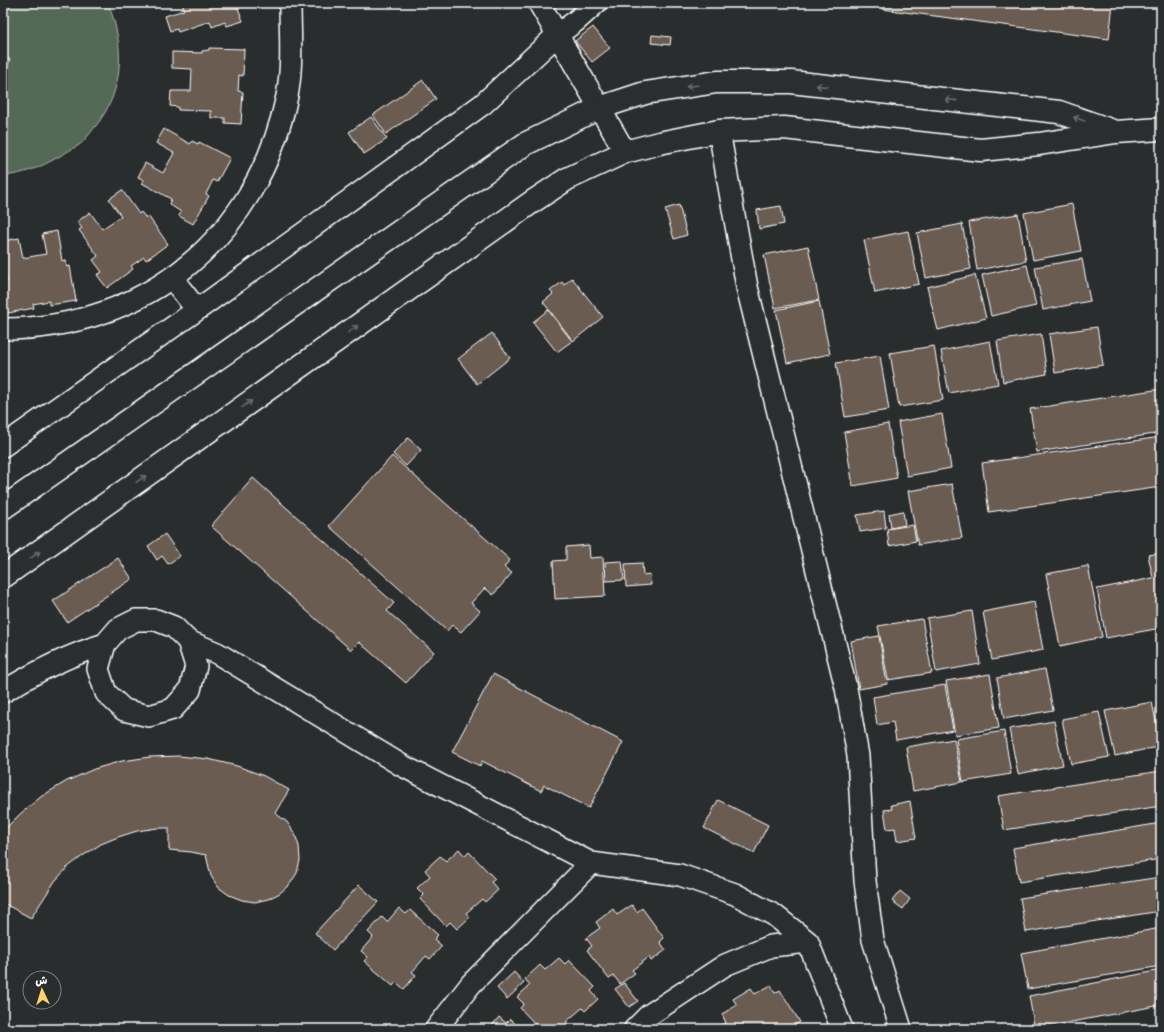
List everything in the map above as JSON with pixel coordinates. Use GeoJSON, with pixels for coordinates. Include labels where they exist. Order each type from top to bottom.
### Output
{"type":"FeatureCollection","features":[{"type":"Feature","properties":{"kind":"street"},"geometry":{"type":"LineString","coordinates":[[3,329],[28,329],[56,326],[113,310],[139,298],[172,278],[210,246],[245,200],[272,149],[284,108],[291,68],[290,3]]}},
{"type":"Feature","properties":{"kind":"street"},"geometry":{"type":"LineString","coordinates":[[538,3],[625,152]]}},
{"type":"Feature","properties":{"kind":"street"},"geometry":{"type":"LineString","coordinates":[[3,446],[197,310],[484,104],[557,34],[576,21],[596,3]]}},
{"type":"Feature","properties":{"kind":"street"},"geometry":{"type":"LineString","coordinates":[[3,508],[525,144],[599,108],[645,93],[718,82],[791,82],[1059,112],[1116,132]]}},
{"type":"Feature","properties":{"kind":"street"},"geometry":{"type":"LineString","coordinates":[[3,577],[532,202],[567,179],[625,152],[659,143],[719,131],[784,128],[981,150],[1039,144],[1116,132],[1161,129]]}},
{"type":"Feature","properties":{"kind":"street"},"geometry":{"type":"LineString","coordinates":[[719,131],[747,287],[846,688],[858,756],[865,881],[872,940],[901,1029]]}},
{"type":"Feature","properties":{"kind":"street"},"geometry":{"type":"LineString","coordinates":[[172,278],[197,310]]}},
{"type":"Feature","properties":{"kind":"street"},"geometry":{"type":"LineString","coordinates":[[136,620],[156,620],[174,627],[188,642],[196,666],[190,690],[173,709],[149,716],[124,710],[106,693],[98,668],[105,644],[118,629],[136,620]]}},
{"type":"Feature","properties":{"kind":"street"},"geometry":{"type":"LineString","coordinates":[[188,642],[217,653],[402,765],[591,863],[680,875],[735,894],[774,915],[808,942],[842,1029]]}},
{"type":"Feature","properties":{"kind":"street"},"geometry":{"type":"LineString","coordinates":[[3,692],[24,679],[80,652],[105,644]]}},
{"type":"Feature","properties":{"kind":"street"},"geometry":{"type":"LineString","coordinates":[[436,1029],[471,984],[591,863]]}},
{"type":"Feature","properties":{"kind":"street"},"geometry":{"type":"LineString","coordinates":[[635,1029],[649,1015],[725,965],[771,946],[808,942]]}},
{"type":"Feature","properties":{"kind":"green space"},"geometry":{"type":"Polygon","coordinates":[[[3,3],[108,3],[114,19],[117,35],[119,67],[117,83],[105,113],[79,145],[39,167],[19,174],[3,176],[3,3]]]}},
{"type":"Feature","properties":{"kind":"building"},"geometry":{"type":"Polygon","coordinates":[[[182,3],[236,3],[243,21],[227,26],[225,22],[212,27],[210,21],[178,32],[177,29],[170,31],[165,16],[184,10],[182,3]]]}},
{"type":"Feature","properties":{"kind":"building"},"geometry":{"type":"Polygon","coordinates":[[[883,3],[1113,3],[1109,39],[882,9],[883,3]]]}},
{"type":"Feature","properties":{"kind":"building"},"geometry":{"type":"Polygon","coordinates":[[[593,27],[610,48],[592,62],[575,41],[593,27]]]}},
{"type":"Feature","properties":{"kind":"building"},"geometry":{"type":"Polygon","coordinates":[[[652,35],[671,37],[670,45],[651,43],[652,35]]]}},
{"type":"Feature","properties":{"kind":"building"},"geometry":{"type":"Polygon","coordinates":[[[209,48],[244,49],[243,76],[239,75],[238,91],[243,92],[241,124],[225,123],[225,118],[211,118],[211,111],[178,110],[178,107],[170,106],[171,91],[191,91],[192,69],[172,68],[172,52],[202,53],[202,51],[209,50],[209,48]]]}},
{"type":"Feature","properties":{"kind":"building"},"geometry":{"type":"Polygon","coordinates":[[[3,53],[10,60],[3,74],[3,53]]]}},
{"type":"Feature","properties":{"kind":"building"},"geometry":{"type":"Polygon","coordinates":[[[423,80],[436,99],[386,134],[373,115],[423,80]]]}},
{"type":"Feature","properties":{"kind":"building"},"geometry":{"type":"Polygon","coordinates":[[[371,117],[387,139],[364,154],[349,132],[371,117]]]}},
{"type":"Feature","properties":{"kind":"building"},"geometry":{"type":"Polygon","coordinates":[[[164,129],[190,144],[192,141],[198,144],[199,142],[230,158],[217,182],[213,180],[206,194],[209,196],[193,224],[179,216],[181,212],[169,204],[171,199],[142,183],[144,180],[138,177],[145,163],[163,173],[174,153],[156,143],[164,129]]]}},
{"type":"Feature","properties":{"kind":"building"},"geometry":{"type":"Polygon","coordinates":[[[122,190],[139,214],[141,212],[146,218],[148,216],[168,244],[146,260],[144,257],[131,266],[133,269],[107,288],[97,275],[102,272],[93,260],[98,256],[79,230],[82,228],[77,222],[90,212],[102,229],[121,216],[109,199],[122,190]]]}},
{"type":"Feature","properties":{"kind":"building"},"geometry":{"type":"Polygon","coordinates":[[[1072,204],[1081,251],[1033,260],[1024,213],[1072,204]]]}},
{"type":"Feature","properties":{"kind":"building"},"geometry":{"type":"Polygon","coordinates":[[[679,205],[687,235],[674,239],[665,209],[679,205]]]}},
{"type":"Feature","properties":{"kind":"building"},"geometry":{"type":"Polygon","coordinates":[[[781,206],[784,224],[759,229],[757,210],[781,206]]]}},
{"type":"Feature","properties":{"kind":"building"},"geometry":{"type":"Polygon","coordinates":[[[1018,214],[1026,261],[977,270],[969,222],[1018,214]]]}},
{"type":"Feature","properties":{"kind":"building"},"geometry":{"type":"Polygon","coordinates":[[[962,224],[971,269],[926,278],[917,233],[962,224]]]}},
{"type":"Feature","properties":{"kind":"building"},"geometry":{"type":"Polygon","coordinates":[[[57,231],[62,261],[65,260],[67,267],[70,266],[76,301],[49,305],[49,301],[33,304],[34,308],[3,314],[3,282],[7,281],[3,257],[3,249],[5,248],[4,241],[19,238],[23,258],[46,254],[42,234],[57,231]]]}},
{"type":"Feature","properties":{"kind":"building"},"geometry":{"type":"Polygon","coordinates":[[[908,231],[919,284],[875,293],[864,240],[908,231]]]}},
{"type":"Feature","properties":{"kind":"building"},"geometry":{"type":"Polygon","coordinates":[[[808,246],[819,300],[775,308],[764,255],[808,246]]]}},
{"type":"Feature","properties":{"kind":"building"},"geometry":{"type":"Polygon","coordinates":[[[1082,259],[1090,301],[1043,310],[1035,267],[1082,259]]]}},
{"type":"Feature","properties":{"kind":"building"},"geometry":{"type":"Polygon","coordinates":[[[1027,265],[1036,306],[991,316],[982,275],[1027,265]]]}},
{"type":"Feature","properties":{"kind":"building"},"geometry":{"type":"Polygon","coordinates":[[[975,275],[986,318],[938,330],[927,287],[975,275]]]}},
{"type":"Feature","properties":{"kind":"building"},"geometry":{"type":"Polygon","coordinates":[[[572,278],[603,317],[573,341],[543,302],[553,294],[550,291],[562,282],[564,285],[572,278]]]}},
{"type":"Feature","properties":{"kind":"building"},"geometry":{"type":"Polygon","coordinates":[[[819,301],[830,354],[787,363],[776,310],[819,301]]]}},
{"type":"Feature","properties":{"kind":"building"},"geometry":{"type":"Polygon","coordinates":[[[548,310],[572,341],[557,352],[533,322],[548,310]]]}},
{"type":"Feature","properties":{"kind":"building"},"geometry":{"type":"Polygon","coordinates":[[[1097,327],[1103,365],[1055,373],[1049,334],[1097,327]]]}},
{"type":"Feature","properties":{"kind":"building"},"geometry":{"type":"Polygon","coordinates":[[[492,333],[510,358],[477,384],[458,359],[492,333]]]}},
{"type":"Feature","properties":{"kind":"building"},"geometry":{"type":"Polygon","coordinates":[[[1041,334],[1047,374],[1003,382],[997,341],[1041,334]]]}},
{"type":"Feature","properties":{"kind":"building"},"geometry":{"type":"Polygon","coordinates":[[[990,341],[998,384],[949,393],[941,351],[990,341]]]}},
{"type":"Feature","properties":{"kind":"building"},"geometry":{"type":"Polygon","coordinates":[[[934,346],[943,400],[899,407],[890,353],[934,346]]]}},
{"type":"Feature","properties":{"kind":"building"},"geometry":{"type":"Polygon","coordinates":[[[880,356],[889,410],[845,417],[836,363],[880,356]]]}},
{"type":"Feature","properties":{"kind":"building"},"geometry":{"type":"Polygon","coordinates":[[[1161,389],[1161,433],[1037,452],[1030,409],[1161,389]]]}},
{"type":"Feature","properties":{"kind":"building"},"geometry":{"type":"Polygon","coordinates":[[[942,414],[951,468],[907,476],[898,422],[942,414]]]}},
{"type":"Feature","properties":{"kind":"building"},"geometry":{"type":"Polygon","coordinates":[[[888,424],[897,478],[853,486],[844,432],[888,424]]]}},
{"type":"Feature","properties":{"kind":"building"},"geometry":{"type":"Polygon","coordinates":[[[1161,437],[1161,487],[989,512],[982,463],[1161,437]]]}},
{"type":"Feature","properties":{"kind":"building"},"geometry":{"type":"Polygon","coordinates":[[[408,438],[421,450],[406,466],[393,454],[408,438]]]}},
{"type":"Feature","properties":{"kind":"building"},"geometry":{"type":"Polygon","coordinates":[[[392,456],[510,560],[504,567],[512,573],[493,595],[485,588],[471,603],[480,611],[461,632],[452,625],[447,631],[329,526],[392,456]]]}},
{"type":"Feature","properties":{"kind":"building"},"geometry":{"type":"Polygon","coordinates":[[[253,478],[394,603],[387,611],[434,652],[406,683],[359,642],[351,650],[211,526],[253,478]]]}},
{"type":"Feature","properties":{"kind":"building"},"geometry":{"type":"Polygon","coordinates":[[[952,484],[962,538],[918,545],[908,491],[952,484]]]}},
{"type":"Feature","properties":{"kind":"building"},"geometry":{"type":"Polygon","coordinates":[[[884,511],[886,528],[860,532],[857,515],[884,511]]]}},
{"type":"Feature","properties":{"kind":"building"},"geometry":{"type":"Polygon","coordinates":[[[903,511],[905,525],[891,528],[889,514],[903,511]]]}},
{"type":"Feature","properties":{"kind":"building"},"geometry":{"type":"Polygon","coordinates":[[[913,525],[916,541],[889,546],[887,529],[913,525]]]}},
{"type":"Feature","properties":{"kind":"building"},"geometry":{"type":"Polygon","coordinates":[[[165,534],[180,556],[168,564],[162,556],[157,560],[148,546],[165,534]]]}},
{"type":"Feature","properties":{"kind":"building"},"geometry":{"type":"Polygon","coordinates":[[[589,545],[590,558],[603,557],[605,596],[555,599],[553,561],[566,560],[566,547],[589,545]]]}},
{"type":"Feature","properties":{"kind":"building"},"geometry":{"type":"Polygon","coordinates":[[[1161,553],[1161,628],[1106,638],[1097,589],[1153,578],[1148,555],[1161,553]]]}},
{"type":"Feature","properties":{"kind":"building"},"geometry":{"type":"Polygon","coordinates":[[[118,558],[132,579],[67,622],[53,601],[118,558]]]}},
{"type":"Feature","properties":{"kind":"building"},"geometry":{"type":"Polygon","coordinates":[[[622,561],[624,580],[606,581],[605,562],[622,561]]]}},
{"type":"Feature","properties":{"kind":"building"},"geometry":{"type":"Polygon","coordinates":[[[642,563],[643,575],[650,574],[651,585],[626,587],[625,564],[642,563]]]}},
{"type":"Feature","properties":{"kind":"building"},"geometry":{"type":"Polygon","coordinates":[[[1088,566],[1102,637],[1060,646],[1046,574],[1088,566]]]}},
{"type":"Feature","properties":{"kind":"building"},"geometry":{"type":"Polygon","coordinates":[[[1034,602],[1043,650],[992,660],[983,612],[1034,602]]]}},
{"type":"Feature","properties":{"kind":"building"},"geometry":{"type":"Polygon","coordinates":[[[972,611],[980,664],[936,672],[927,618],[972,611]]]}},
{"type":"Feature","properties":{"kind":"building"},"geometry":{"type":"Polygon","coordinates":[[[922,619],[932,673],[888,680],[878,626],[922,619]]]}},
{"type":"Feature","properties":{"kind":"building"},"geometry":{"type":"Polygon","coordinates":[[[879,636],[887,684],[859,689],[851,641],[879,636]]]}},
{"type":"Feature","properties":{"kind":"building"},"geometry":{"type":"Polygon","coordinates":[[[1045,669],[1053,710],[1004,719],[997,678],[1045,669]]]}},
{"type":"Feature","properties":{"kind":"building"},"geometry":{"type":"Polygon","coordinates":[[[493,674],[623,742],[589,808],[544,785],[541,791],[482,761],[480,766],[452,752],[493,674]]]}},
{"type":"Feature","properties":{"kind":"building"},"geometry":{"type":"Polygon","coordinates":[[[990,674],[999,728],[955,735],[946,681],[990,674]]]}},
{"type":"Feature","properties":{"kind":"building"},"geometry":{"type":"Polygon","coordinates":[[[945,685],[953,730],[896,740],[893,722],[877,725],[873,697],[945,685]]]}},
{"type":"Feature","properties":{"kind":"building"},"geometry":{"type":"Polygon","coordinates":[[[1152,702],[1161,746],[1115,756],[1105,711],[1152,702]]]}},
{"type":"Feature","properties":{"kind":"building"},"geometry":{"type":"Polygon","coordinates":[[[1161,702],[1161,723],[1157,703],[1161,702]]]}},
{"type":"Feature","properties":{"kind":"building"},"geometry":{"type":"Polygon","coordinates":[[[1099,712],[1109,757],[1071,764],[1062,719],[1099,712]]]}},
{"type":"Feature","properties":{"kind":"building"},"geometry":{"type":"Polygon","coordinates":[[[1054,721],[1063,765],[1018,774],[1009,729],[1054,721]]]}},
{"type":"Feature","properties":{"kind":"building"},"geometry":{"type":"Polygon","coordinates":[[[1004,731],[1011,774],[963,782],[956,739],[1004,731]]]}},
{"type":"Feature","properties":{"kind":"building"},"geometry":{"type":"Polygon","coordinates":[[[954,739],[962,782],[913,791],[906,747],[954,739]]]}},
{"type":"Feature","properties":{"kind":"building"},"geometry":{"type":"Polygon","coordinates":[[[179,756],[208,759],[237,766],[264,776],[289,790],[275,813],[287,822],[295,834],[299,846],[300,860],[297,873],[290,884],[280,893],[268,899],[255,902],[242,900],[229,895],[218,887],[211,876],[206,855],[169,850],[169,828],[157,828],[137,831],[118,837],[101,844],[84,855],[68,867],[55,881],[31,918],[3,903],[3,831],[20,814],[42,796],[67,781],[94,769],[122,761],[150,757],[179,756]]]}},
{"type":"Feature","properties":{"kind":"building"},"geometry":{"type":"Polygon","coordinates":[[[1161,771],[1161,806],[1004,830],[998,796],[1161,771]]]}},
{"type":"Feature","properties":{"kind":"building"},"geometry":{"type":"Polygon","coordinates":[[[718,800],[768,825],[754,853],[704,828],[718,800]]]}},
{"type":"Feature","properties":{"kind":"building"},"geometry":{"type":"Polygon","coordinates":[[[910,801],[916,838],[897,841],[895,828],[887,829],[884,810],[892,809],[891,805],[910,801]]]}},
{"type":"Feature","properties":{"kind":"building"},"geometry":{"type":"Polygon","coordinates":[[[1161,823],[1161,859],[1019,882],[1013,848],[1161,823]]]}},
{"type":"Feature","properties":{"kind":"building"},"geometry":{"type":"Polygon","coordinates":[[[459,849],[465,856],[469,852],[495,879],[491,882],[498,890],[485,902],[482,899],[466,913],[470,917],[457,929],[450,922],[446,926],[420,899],[424,895],[417,888],[430,876],[425,870],[440,856],[446,861],[459,849]]]}},
{"type":"Feature","properties":{"kind":"building"},"geometry":{"type":"Polygon","coordinates":[[[1161,877],[1161,911],[1026,932],[1020,898],[1161,877]]]}},
{"type":"Feature","properties":{"kind":"building"},"geometry":{"type":"Polygon","coordinates":[[[359,885],[378,902],[333,950],[315,933],[359,885]]]}},
{"type":"Feature","properties":{"kind":"building"},"geometry":{"type":"Polygon","coordinates":[[[900,891],[910,899],[903,909],[892,901],[900,891]]]}},
{"type":"Feature","properties":{"kind":"building"},"geometry":{"type":"Polygon","coordinates":[[[632,905],[637,912],[642,908],[664,938],[660,942],[666,950],[651,961],[649,957],[632,970],[635,973],[620,984],[614,976],[609,979],[587,950],[592,946],[586,938],[600,928],[596,922],[613,909],[617,915],[632,905]]]}},
{"type":"Feature","properties":{"kind":"building"},"geometry":{"type":"Polygon","coordinates":[[[399,908],[406,914],[410,910],[438,935],[434,939],[442,946],[430,959],[426,956],[412,972],[416,975],[404,989],[396,982],[393,986],[364,961],[368,957],[361,951],[373,937],[368,932],[382,917],[387,922],[399,908]]]}},
{"type":"Feature","properties":{"kind":"building"},"geometry":{"type":"Polygon","coordinates":[[[1161,928],[1161,966],[1028,989],[1021,953],[1161,928]]]}},
{"type":"Feature","properties":{"kind":"building"},"geometry":{"type":"Polygon","coordinates":[[[559,958],[565,964],[569,960],[595,987],[591,991],[598,999],[585,1011],[582,1008],[566,1022],[570,1026],[566,1029],[540,1029],[520,1008],[524,1004],[517,997],[530,985],[525,979],[540,965],[545,970],[559,958]]]}},
{"type":"Feature","properties":{"kind":"building"},"geometry":{"type":"Polygon","coordinates":[[[1161,970],[1161,1005],[1035,1029],[1029,996],[1161,970]]]}},
{"type":"Feature","properties":{"kind":"building"},"geometry":{"type":"Polygon","coordinates":[[[514,972],[524,983],[507,999],[497,988],[514,972]]]}},
{"type":"Feature","properties":{"kind":"building"},"geometry":{"type":"Polygon","coordinates":[[[624,983],[638,1001],[629,1007],[615,989],[624,983]]]}},
{"type":"Feature","properties":{"kind":"building"},"geometry":{"type":"Polygon","coordinates":[[[771,985],[775,993],[780,990],[800,1022],[795,1025],[797,1029],[724,1029],[721,1025],[726,1023],[722,1014],[737,1005],[733,999],[751,988],[755,994],[771,985]]]}},
{"type":"Feature","properties":{"kind":"building"},"geometry":{"type":"Polygon","coordinates":[[[499,1017],[506,1023],[510,1019],[521,1029],[489,1029],[499,1017]]]}}]}
